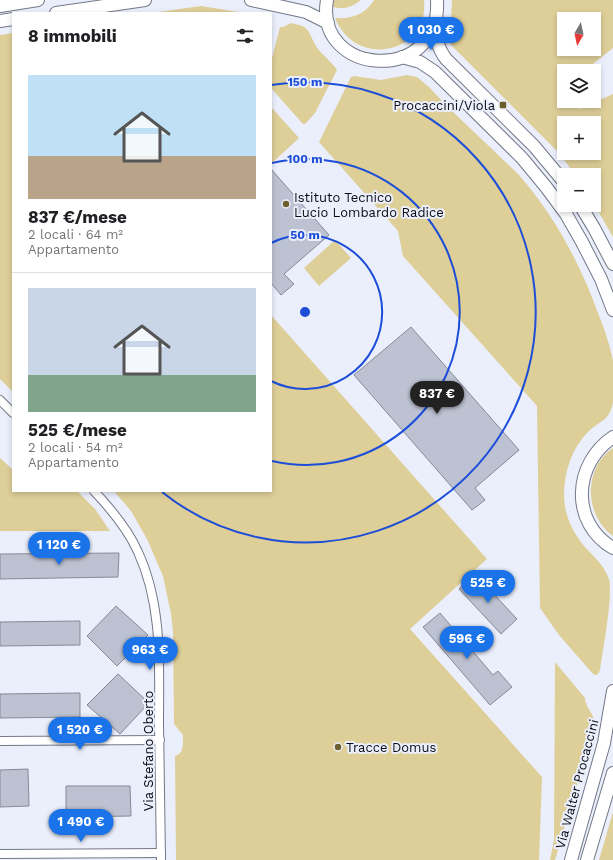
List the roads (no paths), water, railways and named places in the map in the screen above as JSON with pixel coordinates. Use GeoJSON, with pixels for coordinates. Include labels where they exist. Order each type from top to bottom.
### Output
{"type":"FeatureCollection","features":[{"type":"Feature","properties":{"kind":"street"},"geometry":{"type":"LineString","coordinates":[[0,6],[38,0]]}},
{"type":"Feature","properties":{"kind":"street"},"geometry":{"type":"LineString","coordinates":[[63,12],[145,0]]}},
{"type":"Feature","properties":{"kind":"street"},"geometry":{"type":"LineString","coordinates":[[251,0],[306,12],[328,23]]}},
{"type":"Feature","properties":{"kind":"street"},"geometry":{"type":"LineString","coordinates":[[327,0],[325,11],[328,23],[332,33],[340,44],[358,57],[377,61],[391,61],[402,58],[414,51],[423,42],[435,21]]}},
{"type":"Feature","properties":{"kind":"street"},"geometry":{"type":"LineString","coordinates":[[436,0],[436,40],[444,56],[534,146],[557,174]]}},
{"type":"Feature","properties":{"kind":"street"},"geometry":{"type":"LineString","coordinates":[[0,21],[12,19]]}},
{"type":"Feature","properties":{"kind":"street"},"geometry":{"type":"LineString","coordinates":[[402,58],[420,62],[435,72],[529,165],[560,205],[576,231],[596,269],[613,310]]}},
{"type":"Feature","properties":{"kind":"street"},"geometry":{"type":"LineString","coordinates":[[584,212],[613,264]]}},
{"type":"Feature","properties":{"kind":"street"},"geometry":{"type":"LineString","coordinates":[[0,400],[12,412]]}},
{"type":"Feature","properties":{"kind":"street"},"geometry":{"type":"LineString","coordinates":[[612,550],[598,536],[589,523],[583,506],[582,489],[587,467],[592,458],[598,449],[613,437]]}},
{"type":"Feature","properties":{"kind":"street","name":"Via Stefano Oberto"},"geometry":{"type":"LineString","coordinates":[[95,492],[118,518],[134,544],[144,566],[155,609],[159,645],[161,856]]}},
{"type":"Feature","properties":{"kind":"street","name":"Via Walter Procaccini"},"geometry":{"type":"LineString","coordinates":[[570,860],[604,743],[613,690]]}},
{"type":"Feature","properties":{"kind":"street"},"geometry":{"type":"LineString","coordinates":[[0,742],[160,740]]}},
{"type":"Feature","properties":{"kind":"street"},"geometry":{"type":"LineString","coordinates":[[587,860],[613,773]]}},
{"type":"Feature","properties":{"kind":"street"},"geometry":{"type":"LineString","coordinates":[[0,854],[161,856]]}},
{"type":"Feature","properties":{"kind":"place","name":"Procaccini/Viola"},"geometry":{"type":"Point","coordinates":[503,105]}},
{"type":"Feature","properties":{"kind":"place","name":"Istituto Tecnico Lucio Lombardo Radice"},"geometry":{"type":"Point","coordinates":[286,204]}},
{"type":"Feature","properties":{"kind":"place","name":"Tracce Domus"},"geometry":{"type":"Point","coordinates":[338,747]}}]}
